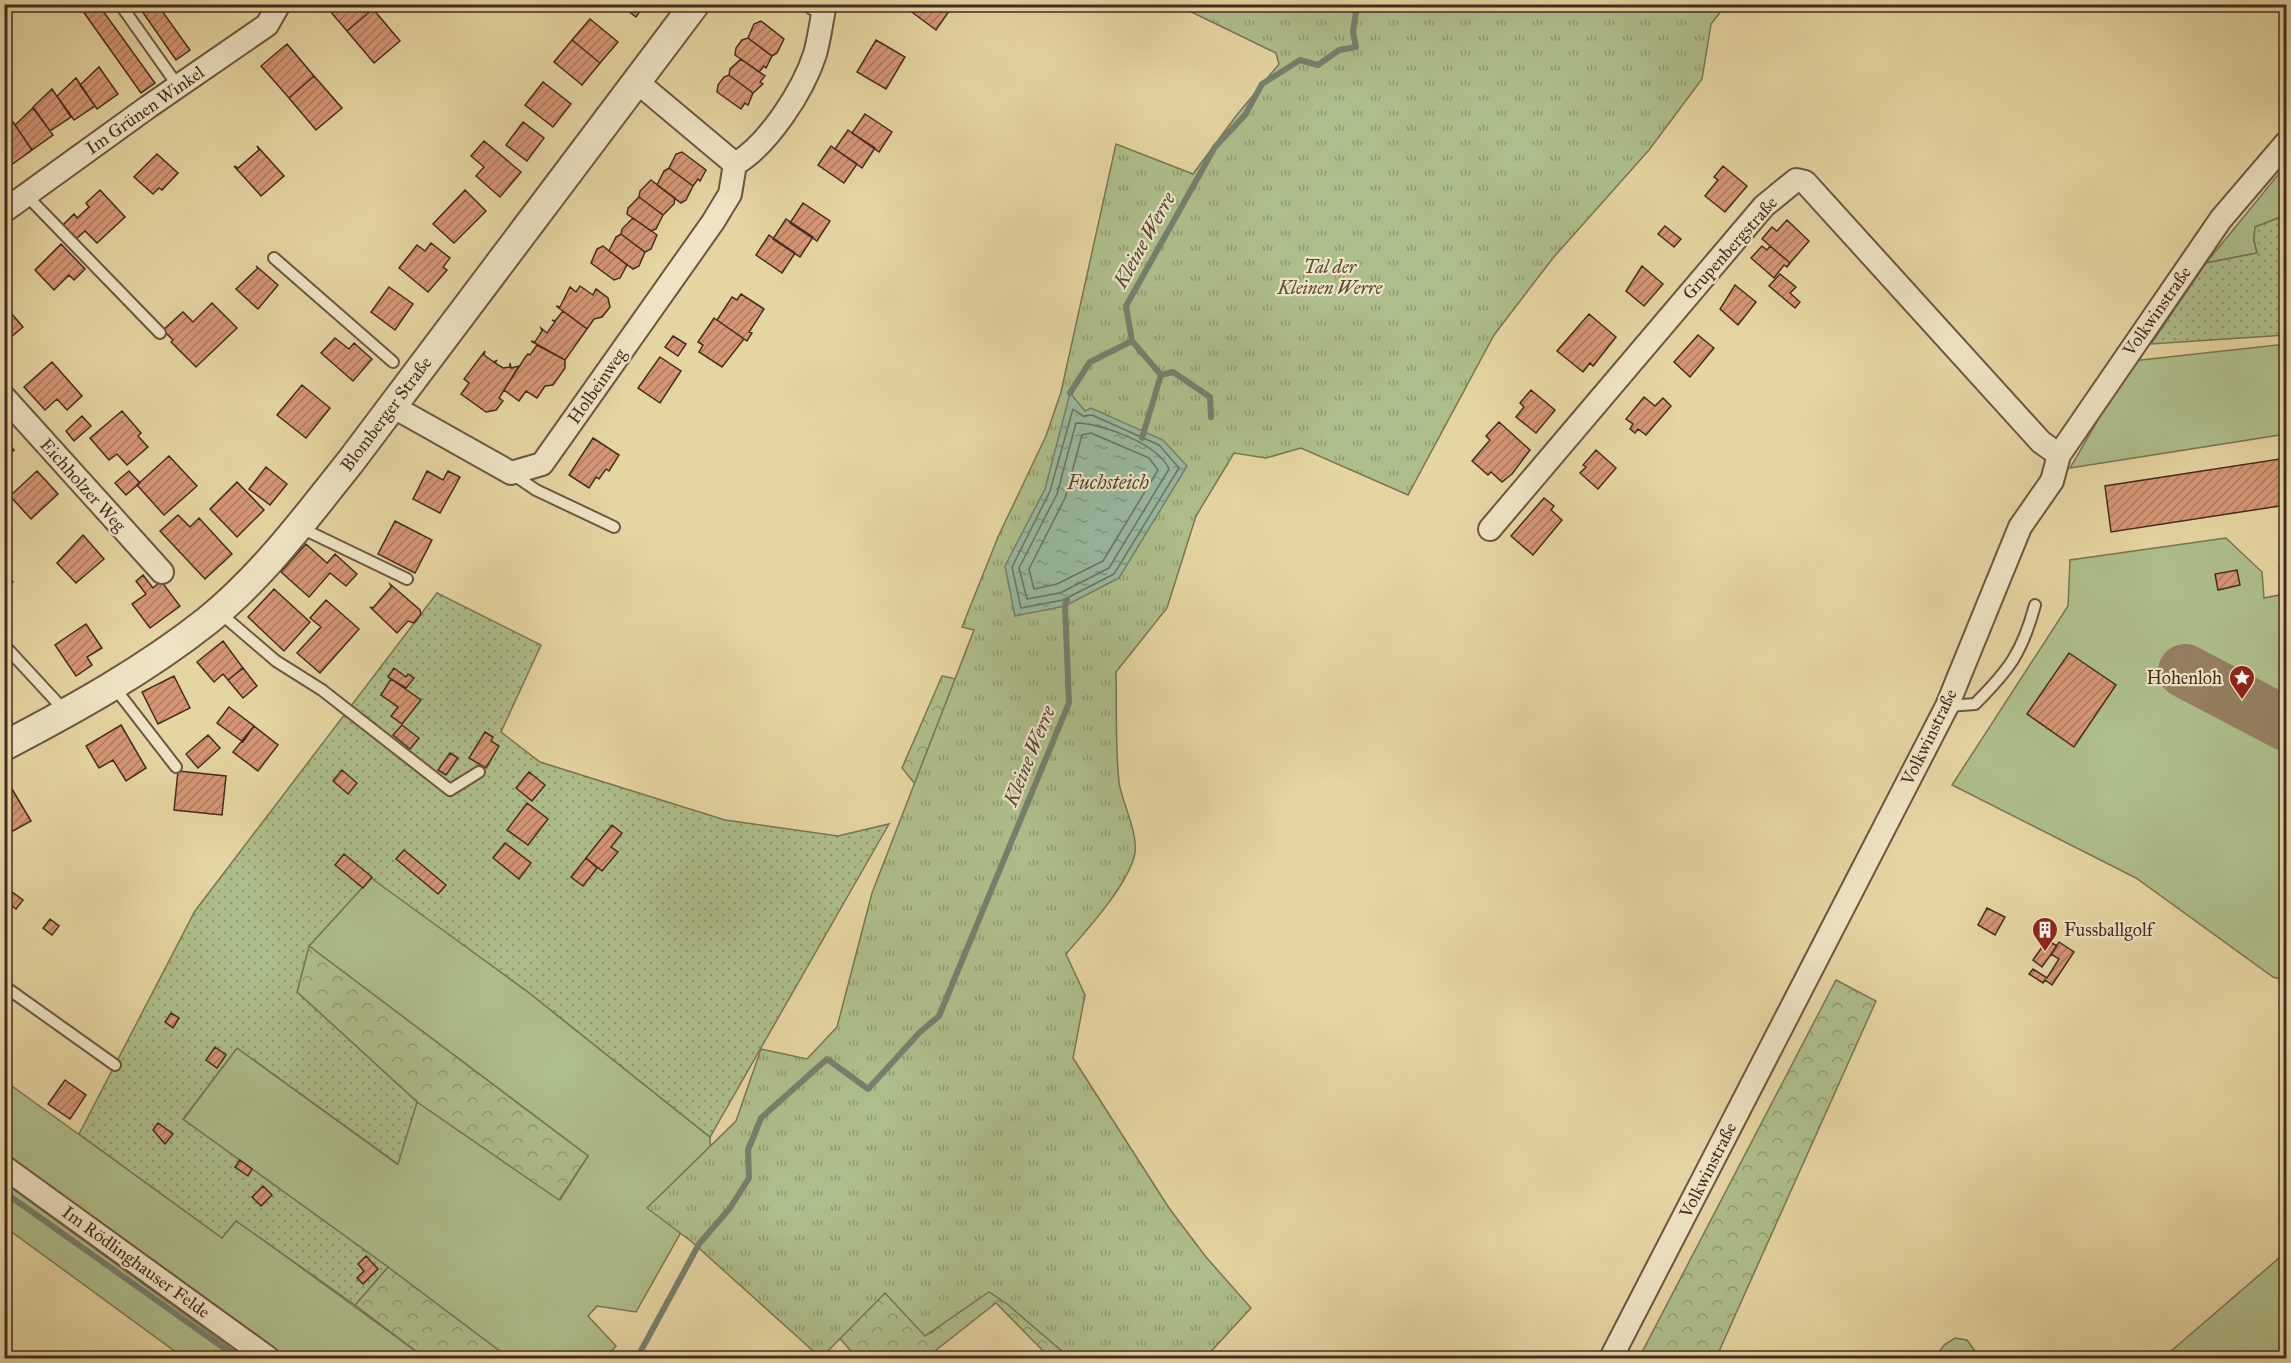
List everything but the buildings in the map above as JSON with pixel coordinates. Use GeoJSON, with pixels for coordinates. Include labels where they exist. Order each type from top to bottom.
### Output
{"type":"FeatureCollection","features":[{"type":"Feature","properties":{"kind":"street","name":"Im Grünen Winkel"},"geometry":{"type":"LineString","coordinates":[[4,211],[267,25],[279,4]]}},
{"type":"Feature","properties":{"kind":"street","name":"Blomberger Straße"},"geometry":{"type":"LineString","coordinates":[[5,746],[67,713],[145,666],[218,611],[297,527],[392,406],[695,4]]}},
{"type":"Feature","properties":{"kind":"street"},"geometry":{"type":"LineString","coordinates":[[636,81],[735,164],[751,155],[764,141],[802,83],[815,54],[824,9],[815,4]]}},
{"type":"Feature","properties":{"kind":"street","name":"Volkwinstraße"},"geometry":{"type":"LineString","coordinates":[[1611,1359],[1947,706],[2020,527],[2052,481],[2059,455],[2222,219],[2286,143]]}},
{"type":"Feature","properties":{"kind":"street","name":"Holbeinweg"},"geometry":{"type":"LineString","coordinates":[[511,473],[542,464],[713,222],[730,194],[735,164]]}},
{"type":"Feature","properties":{"kind":"street","name":"Grupenbergstraße"},"geometry":{"type":"LineString","coordinates":[[1490,529],[1764,206],[1796,180],[1805,182],[2041,442],[2059,455]]}},
{"type":"Feature","properties":{"kind":"street","name":"Eichholzer Weg"},"geometry":{"type":"LineString","coordinates":[[4,397],[162,572]]}},
{"type":"Feature","properties":{"kind":"street"},"geometry":{"type":"LineString","coordinates":[[392,406],[511,473]]}},
{"type":"Feature","properties":{"kind":"street","name":"Im Rödlinghauser Felde"},"geometry":{"type":"LineString","coordinates":[[4,1167],[268,1359]]}},
{"type":"Feature","properties":{"kind":"lane"},"geometry":{"type":"LineString","coordinates":[[120,4],[178,86]]}},
{"type":"Feature","properties":{"kind":"lane"},"geometry":{"type":"LineString","coordinates":[[26,195],[160,333]]}},
{"type":"Feature","properties":{"kind":"lane"},"geometry":{"type":"LineString","coordinates":[[274,258],[393,362]]}},
{"type":"Feature","properties":{"kind":"lane"},"geometry":{"type":"LineString","coordinates":[[511,473],[536,490],[614,527]]}},
{"type":"Feature","properties":{"kind":"lane"},"geometry":{"type":"LineString","coordinates":[[297,527],[407,579]]}},
{"type":"Feature","properties":{"kind":"lane"},"geometry":{"type":"LineString","coordinates":[[1947,706],[1975,704],[2002,677],[2025,640],[2035,605]]}},
{"type":"Feature","properties":{"kind":"lane"},"geometry":{"type":"LineString","coordinates":[[218,611],[276,661],[322,690],[450,790],[479,772]]}},
{"type":"Feature","properties":{"kind":"lane"},"geometry":{"type":"LineString","coordinates":[[4,645],[67,713]]}},
{"type":"Feature","properties":{"kind":"lane"},"geometry":{"type":"LineString","coordinates":[[112,686],[176,767]]}},
{"type":"Feature","properties":{"kind":"lane"},"geometry":{"type":"LineString","coordinates":[[4,986],[115,1065]]}},
{"type":"Feature","properties":{"kind":"green space","name":"Tal der Kleinen Werre"},"geometry":{"type":"Polygon","coordinates":[[[1177,5],[1726,5],[1711,24],[1702,79],[1649,150],[1553,258],[1494,335],[1408,495],[1301,448],[1266,458],[1234,453],[1196,516],[1167,608],[1116,672],[1119,782],[1132,827],[1135,853],[1125,878],[1116,892],[1066,954],[1085,995],[1073,1058],[1169,1208],[1206,1257],[1251,1308],[1205,1358],[1070,1358],[1007,1304],[989,1292],[925,1336],[885,1293],[821,1358],[692,1242],[647,1208],[736,1121],[761,1049],[807,1059],[837,1027],[872,893],[974,630],[962,627],[998,537],[1046,436],[1061,392],[1116,144],[1193,174],[1236,116],[1279,64],[1276,53],[1177,5]]]}},
{"type":"Feature","properties":{"kind":"green space"},"geometry":{"type":"Polygon","coordinates":[[[2286,165],[2286,215],[2255,227],[2254,240],[2257,253],[2206,263],[2286,165]]]}},
{"type":"Feature","properties":{"kind":"green space"},"geometry":{"type":"Polygon","coordinates":[[[2286,215],[2286,335],[2151,344],[2206,263],[2257,253],[2254,240],[2255,227],[2286,215]]]}},
{"type":"Feature","properties":{"kind":"green space"},"geometry":{"type":"Polygon","coordinates":[[[2286,344],[2286,434],[2070,468],[2132,361],[2286,344]]]}},
{"type":"Feature","properties":{"kind":"green space"},"geometry":{"type":"Polygon","coordinates":[[[2226,538],[2262,572],[2264,598],[2279,595],[2281,582],[2279,565],[2286,564],[2286,981],[2273,977],[2136,878],[1952,785],[2068,606],[2070,560],[2226,538]]]}},
{"type":"Feature","properties":{"kind":"green space"},"geometry":{"type":"Polygon","coordinates":[[[437,593],[541,645],[501,732],[540,762],[725,820],[838,836],[889,824],[710,1137],[528,992],[371,878],[309,946],[297,992],[417,1102],[398,1164],[237,1048],[183,1119],[388,1267],[355,1305],[236,1221],[222,1238],[79,1134],[195,911],[437,593]]]}},
{"type":"Feature","properties":{"kind":"green space"},"geometry":{"type":"Polygon","coordinates":[[[942,676],[970,682],[920,790],[902,768],[942,676]]]}},
{"type":"Feature","properties":{"kind":"green space"},"geometry":{"type":"Polygon","coordinates":[[[372,877],[528,992],[710,1137],[711,1179],[636,1312],[597,1306],[588,1316],[616,1346],[606,1358],[509,1358],[183,1120],[237,1048],[397,1164],[417,1102],[560,1200],[588,1156],[309,946],[372,877]]]}},
{"type":"Feature","properties":{"kind":"green space"},"geometry":{"type":"Polygon","coordinates":[[[309,946],[588,1156],[559,1200],[417,1102],[297,992],[309,946]]]}},
{"type":"Feature","properties":{"kind":"green space"},"geometry":{"type":"Polygon","coordinates":[[[1836,980],[1876,1001],[1716,1358],[1639,1358],[1836,980]]]}},
{"type":"Feature","properties":{"kind":"green space"},"geometry":{"type":"Polygon","coordinates":[[[5,1081],[221,1237],[236,1220],[425,1358],[279,1358],[5,1155],[5,1081]]]}},
{"type":"Feature","properties":{"kind":"green space"},"geometry":{"type":"Polygon","coordinates":[[[5,1183],[244,1358],[184,1358],[5,1227],[5,1183]]]}},
{"type":"Feature","properties":{"kind":"green space"},"geometry":{"type":"Polygon","coordinates":[[[2286,1252],[2286,1358],[2163,1358],[2286,1252]]]}},
{"type":"Feature","properties":{"kind":"green space"},"geometry":{"type":"Polygon","coordinates":[[[388,1267],[509,1358],[425,1358],[355,1305],[388,1267]]]}},
{"type":"Feature","properties":{"kind":"green space"},"geometry":{"type":"Polygon","coordinates":[[[997,1281],[1071,1358],[1050,1358],[996,1303],[926,1358],[857,1358],[837,1335],[889,1285],[931,1333],[997,1281]]]}},
{"type":"Feature","properties":{"kind":"green space"},"geometry":{"type":"Polygon","coordinates":[[[1955,1338],[1967,1340],[1975,1351],[1974,1358],[1935,1358],[1944,1345],[1955,1338]]]}},
{"type":"Feature","properties":{"kind":"water","name":"Fuchsteich"},"geometry":{"type":"Polygon","coordinates":[[[1070,393],[1085,411],[1091,408],[1163,440],[1187,466],[1119,578],[1065,606],[1015,616],[1005,566],[1045,489],[1070,393]]]}},
{"type":"Feature","properties":{"kind":"waterway","name":"Kleine Werre"},"geometry":{"type":"LineString","coordinates":[[1142,438],[1161,375],[1132,341],[1126,306],[1215,147],[1245,115],[1262,84],[1300,60],[1318,65],[1339,50],[1356,47],[1353,32],[1357,4]]}},
{"type":"Feature","properties":{"kind":"waterway"},"geometry":{"type":"LineString","coordinates":[[1070,393],[1090,362],[1132,341]]}},
{"type":"Feature","properties":{"kind":"waterway"},"geometry":{"type":"LineString","coordinates":[[1161,375],[1173,372],[1210,397],[1211,417]]}},
{"type":"Feature","properties":{"kind":"waterway","name":"Kleine Werre"},"geometry":{"type":"LineString","coordinates":[[637,1358],[699,1244],[730,1208],[749,1178],[748,1150],[761,1118],[827,1059],[868,1089],[920,1032],[939,1016],[1069,703],[1065,606],[1067,600]]}},
{"type":"Feature","properties":{"kind":"waterway"},"geometry":{"type":"LineString","coordinates":[[4,1192],[238,1358]]}},
{"type":"Feature","properties":{"kind":"taxiway"},"geometry":{"type":"LineString","coordinates":[[2185,671],[2286,724]]}},
{"type":"Feature","properties":{"kind":"place","name":"Hohenloh"},"geometry":{"type":"Point","coordinates":[2242,701]}},
{"type":"Feature","properties":{"kind":"place","name":"Fussballgolf"},"geometry":{"type":"Point","coordinates":[2045,953]}}]}
